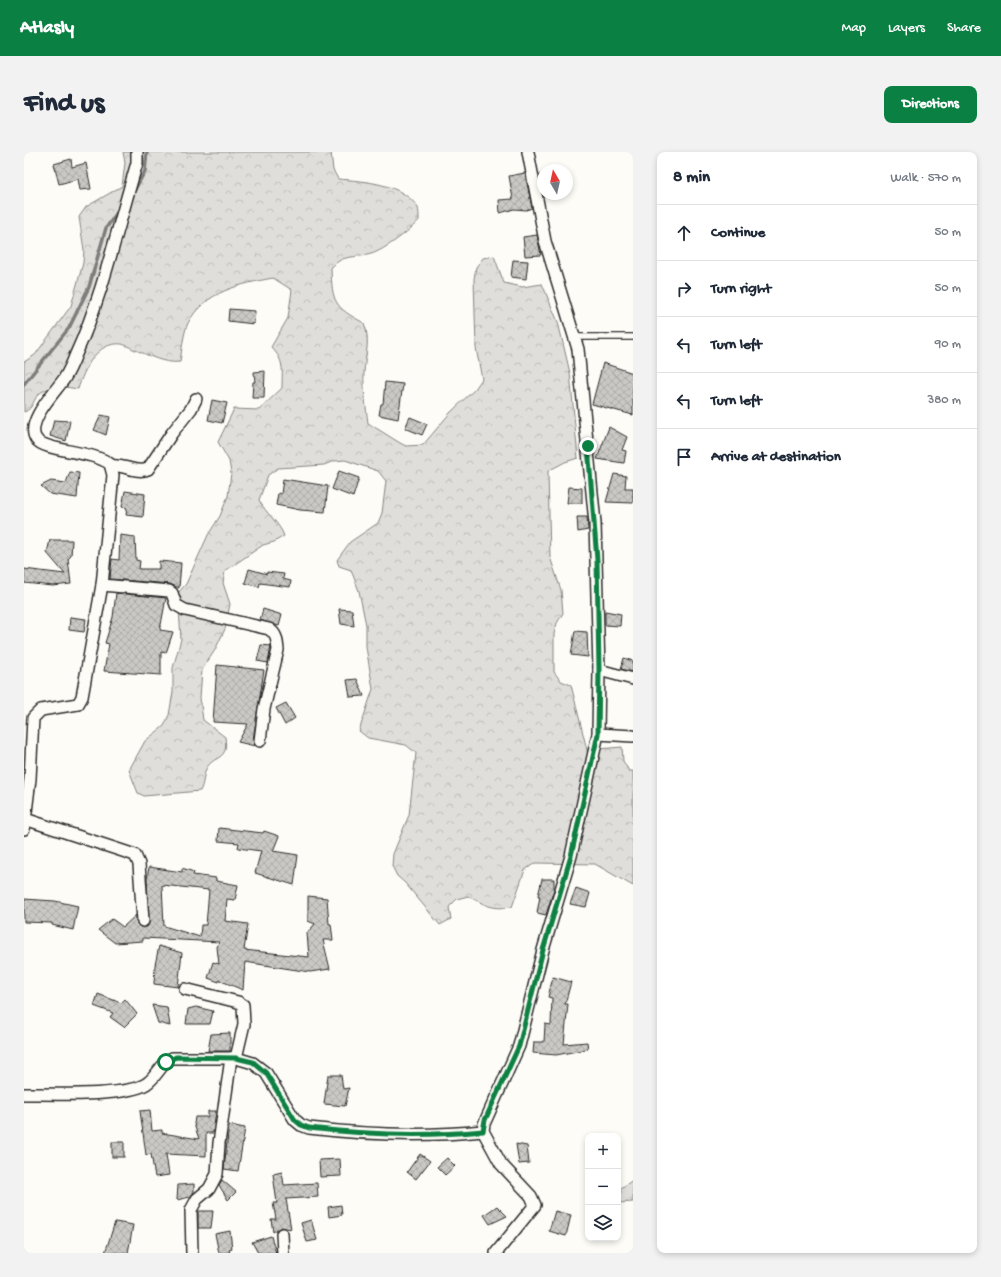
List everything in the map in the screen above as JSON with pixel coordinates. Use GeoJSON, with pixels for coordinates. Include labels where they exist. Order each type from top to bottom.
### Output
{"type":"FeatureCollection","features":[{"type":"Feature","properties":{"kind":"street"},"geometry":{"type":"LineString","coordinates":[[137,152],[137,163],[91,318],[65,377],[40,412],[34,427],[35,437],[41,444],[57,449],[79,452],[102,459],[111,466],[120,466],[140,471],[148,469],[172,433],[191,409],[196,399]]}},
{"type":"Feature","properties":{"kind":"street"},"geometry":{"type":"LineString","coordinates":[[496,1253],[535,1206],[531,1196],[501,1164],[483,1131],[485,1120],[519,1046],[538,965],[571,856],[598,734],[599,670],[595,523],[575,337],[546,241],[528,152]]}},
{"type":"Feature","properties":{"kind":"street"},"geometry":{"type":"LineString","coordinates":[[111,466],[113,475],[102,585],[81,701],[78,704],[41,710],[33,718],[30,778],[25,824],[135,855],[140,864],[143,921]]}},
{"type":"Feature","properties":{"kind":"street"},"geometry":{"type":"LineString","coordinates":[[102,585],[169,591],[172,594],[176,605],[185,610],[269,629],[273,632],[276,637],[278,650],[264,709],[260,741]]}},
{"type":"Feature","properties":{"kind":"street"},"geometry":{"type":"LineString","coordinates":[[599,670],[633,679]]}},
{"type":"Feature","properties":{"kind":"street"},"geometry":{"type":"LineString","coordinates":[[598,734],[633,736]]}},
{"type":"Feature","properties":{"kind":"street"},"geometry":{"type":"LineString","coordinates":[[185,989],[238,1002],[243,1005],[244,1024],[234,1058],[219,1143],[217,1174],[209,1189],[197,1199],[191,1210],[192,1253]]}},
{"type":"Feature","properties":{"kind":"street"},"geometry":{"type":"LineString","coordinates":[[24,1094],[110,1092],[133,1089],[147,1084],[166,1062],[172,1058],[234,1058],[253,1062],[266,1073],[295,1120],[301,1125],[309,1128],[367,1134],[396,1135],[425,1135],[483,1131]]}},
{"type":"Feature","properties":{"kind":"street"},"geometry":{"type":"LineString","coordinates":[[282,1234],[283,1253]]}},
{"type":"Feature","properties":{"kind":"lane"},"geometry":{"type":"LineString","coordinates":[[575,337],[633,337]]}},
{"type":"Feature","properties":{"kind":"green space"},"geometry":{"type":"Polygon","coordinates":[[[123,152],[331,152],[333,170],[338,179],[370,182],[393,188],[403,193],[411,200],[418,208],[419,220],[410,229],[389,245],[376,252],[345,258],[340,260],[331,268],[332,289],[337,302],[346,312],[364,323],[366,330],[367,348],[364,386],[368,423],[406,446],[423,445],[450,413],[475,389],[482,379],[476,348],[474,279],[476,267],[483,258],[494,256],[504,283],[522,287],[542,284],[558,322],[570,373],[578,458],[565,462],[548,471],[550,557],[561,590],[563,613],[557,623],[554,634],[554,672],[561,681],[571,685],[587,750],[622,747],[623,761],[629,771],[633,771],[633,886],[595,864],[535,863],[525,870],[512,907],[499,908],[489,906],[468,896],[457,899],[449,907],[451,919],[440,925],[405,883],[397,876],[392,866],[393,854],[409,815],[416,753],[406,745],[368,738],[359,731],[373,689],[366,647],[366,625],[359,591],[351,570],[339,566],[337,560],[350,542],[378,523],[382,513],[386,481],[378,471],[345,460],[334,461],[324,465],[278,468],[268,475],[259,500],[265,510],[279,526],[284,536],[274,542],[263,545],[225,571],[223,583],[230,604],[225,629],[215,650],[202,670],[200,698],[203,720],[225,737],[225,750],[220,757],[209,764],[204,774],[200,791],[144,796],[138,793],[129,770],[145,741],[164,726],[169,715],[173,692],[173,668],[181,639],[178,593],[186,584],[208,535],[220,516],[228,496],[231,473],[229,461],[218,442],[234,409],[259,410],[282,388],[281,361],[271,347],[288,318],[292,290],[273,278],[237,286],[214,296],[195,312],[188,323],[180,362],[168,362],[122,344],[113,344],[105,347],[92,358],[78,389],[59,387],[49,388],[40,393],[32,406],[24,412],[24,362],[35,355],[71,306],[83,263],[84,250],[79,217],[86,207],[122,186],[125,163],[123,152]]]}},
{"type":"Feature","properties":{"kind":"green space"},"geometry":{"type":"Polygon","coordinates":[[[633,1180],[633,1202],[621,1203],[621,1188],[633,1180]]]}},
{"type":"Feature","properties":{"kind":"building"},"geometry":{"type":"Polygon","coordinates":[[[71,159],[72,167],[86,163],[91,189],[80,190],[78,179],[59,184],[54,164],[71,159]]]}},
{"type":"Feature","properties":{"kind":"building"},"geometry":{"type":"Polygon","coordinates":[[[525,173],[532,208],[526,210],[514,209],[500,213],[499,200],[513,199],[509,176],[525,173]]]}},
{"type":"Feature","properties":{"kind":"building"},"geometry":{"type":"Polygon","coordinates":[[[537,235],[541,255],[525,256],[523,237],[537,235]]]}},
{"type":"Feature","properties":{"kind":"building"},"geometry":{"type":"Polygon","coordinates":[[[513,260],[528,261],[526,279],[511,277],[513,260]]]}},
{"type":"Feature","properties":{"kind":"building"},"geometry":{"type":"Polygon","coordinates":[[[229,309],[255,311],[254,324],[228,321],[229,309]]]}},
{"type":"Feature","properties":{"kind":"building"},"geometry":{"type":"Polygon","coordinates":[[[603,363],[633,373],[633,415],[592,404],[603,363]]]}},
{"type":"Feature","properties":{"kind":"building"},"geometry":{"type":"Polygon","coordinates":[[[265,371],[264,398],[252,398],[253,382],[255,382],[254,372],[265,371]]]}},
{"type":"Feature","properties":{"kind":"building"},"geometry":{"type":"Polygon","coordinates":[[[385,382],[403,384],[398,419],[379,415],[381,404],[383,404],[385,382]]]}},
{"type":"Feature","properties":{"kind":"building"},"geometry":{"type":"Polygon","coordinates":[[[212,400],[227,403],[222,423],[208,420],[212,400]]]}},
{"type":"Feature","properties":{"kind":"building"},"geometry":{"type":"Polygon","coordinates":[[[101,415],[110,417],[106,435],[94,430],[101,415]]]}},
{"type":"Feature","properties":{"kind":"building"},"geometry":{"type":"Polygon","coordinates":[[[410,417],[427,424],[422,435],[405,428],[410,417]]]}},
{"type":"Feature","properties":{"kind":"building"},"geometry":{"type":"Polygon","coordinates":[[[54,420],[70,421],[66,441],[50,436],[54,420]]]}},
{"type":"Feature","properties":{"kind":"building"},"geometry":{"type":"Polygon","coordinates":[[[609,427],[627,437],[622,450],[626,451],[624,463],[597,459],[609,427]]]}},
{"type":"Feature","properties":{"kind":"building"},"geometry":{"type":"Polygon","coordinates":[[[339,471],[359,478],[353,497],[332,489],[339,471]]]}},
{"type":"Feature","properties":{"kind":"building"},"geometry":{"type":"Polygon","coordinates":[[[70,472],[79,473],[77,498],[50,494],[41,486],[51,481],[66,483],[70,472]]]}},
{"type":"Feature","properties":{"kind":"building"},"geometry":{"type":"Polygon","coordinates":[[[614,474],[626,476],[625,488],[633,488],[633,503],[606,502],[614,474]]]}},
{"type":"Feature","properties":{"kind":"building"},"geometry":{"type":"Polygon","coordinates":[[[283,479],[328,486],[325,512],[300,510],[276,505],[278,493],[281,494],[283,479]]]}},
{"type":"Feature","properties":{"kind":"building"},"geometry":{"type":"Polygon","coordinates":[[[569,487],[582,488],[582,503],[567,503],[569,487]]]}},
{"type":"Feature","properties":{"kind":"building"},"geometry":{"type":"Polygon","coordinates":[[[125,491],[145,494],[143,517],[126,515],[127,508],[122,507],[125,491]]]}},
{"type":"Feature","properties":{"kind":"building"},"geometry":{"type":"Polygon","coordinates":[[[577,517],[587,517],[588,530],[578,532],[577,517]]]}},
{"type":"Feature","properties":{"kind":"building"},"geometry":{"type":"Polygon","coordinates":[[[120,535],[135,537],[136,560],[140,561],[139,569],[159,569],[159,561],[181,563],[179,588],[170,584],[110,579],[112,559],[119,560],[120,535]]]}},
{"type":"Feature","properties":{"kind":"building"},"geometry":{"type":"Polygon","coordinates":[[[50,540],[72,540],[71,556],[68,559],[71,584],[53,586],[24,583],[24,569],[65,574],[47,553],[50,540]]]}},
{"type":"Feature","properties":{"kind":"building"},"geometry":{"type":"Polygon","coordinates":[[[249,569],[267,574],[267,572],[284,574],[283,579],[291,581],[290,587],[260,583],[259,587],[245,583],[249,569]]]}},
{"type":"Feature","properties":{"kind":"building"},"geometry":{"type":"Polygon","coordinates":[[[116,593],[166,598],[160,630],[173,632],[166,653],[161,652],[161,675],[104,671],[109,644],[105,643],[113,617],[116,593]]]}},
{"type":"Feature","properties":{"kind":"building"},"geometry":{"type":"Polygon","coordinates":[[[263,609],[282,615],[279,626],[260,620],[263,609]]]}},
{"type":"Feature","properties":{"kind":"building"},"geometry":{"type":"Polygon","coordinates":[[[339,609],[352,610],[354,626],[341,624],[339,609]]]}},
{"type":"Feature","properties":{"kind":"building"},"geometry":{"type":"Polygon","coordinates":[[[605,611],[621,614],[620,626],[605,625],[605,611]]]}},
{"type":"Feature","properties":{"kind":"building"},"geometry":{"type":"Polygon","coordinates":[[[70,617],[86,619],[84,632],[69,630],[70,617]]]}},
{"type":"Feature","properties":{"kind":"building"},"geometry":{"type":"Polygon","coordinates":[[[575,631],[587,632],[588,657],[571,655],[575,631]]]}},
{"type":"Feature","properties":{"kind":"building"},"geometry":{"type":"Polygon","coordinates":[[[261,645],[271,646],[268,663],[257,661],[261,645]]]}},
{"type":"Feature","properties":{"kind":"building"},"geometry":{"type":"Polygon","coordinates":[[[624,658],[633,661],[633,672],[621,669],[624,658]]]}},
{"type":"Feature","properties":{"kind":"building"},"geometry":{"type":"Polygon","coordinates":[[[217,665],[264,670],[253,740],[255,746],[238,742],[248,724],[213,722],[217,665]]]}},
{"type":"Feature","properties":{"kind":"building"},"geometry":{"type":"Polygon","coordinates":[[[357,679],[364,696],[350,697],[347,680],[357,679]]]}},
{"type":"Feature","properties":{"kind":"building"},"geometry":{"type":"Polygon","coordinates":[[[286,703],[295,718],[285,725],[276,708],[286,703]]]}},
{"type":"Feature","properties":{"kind":"building"},"geometry":{"type":"Polygon","coordinates":[[[219,828],[263,833],[264,831],[279,836],[273,851],[298,855],[294,885],[255,873],[261,851],[238,848],[239,843],[218,841],[219,828]]]}},
{"type":"Feature","properties":{"kind":"building"},"geometry":{"type":"Polygon","coordinates":[[[149,867],[182,872],[182,868],[194,872],[193,875],[216,878],[216,881],[238,885],[235,900],[227,899],[225,921],[248,924],[244,950],[309,957],[307,933],[315,924],[308,921],[308,896],[327,898],[329,924],[331,924],[333,940],[323,940],[330,969],[310,972],[245,962],[243,990],[219,980],[219,982],[208,978],[213,962],[219,964],[217,947],[219,942],[143,938],[143,941],[115,943],[98,930],[112,919],[123,927],[136,915],[136,922],[140,927],[147,927],[149,924],[147,879],[149,867]],[[162,885],[164,926],[200,937],[201,925],[206,925],[209,890],[162,885]]]}},
{"type":"Feature","properties":{"kind":"building"},"geometry":{"type":"Polygon","coordinates":[[[542,879],[554,879],[554,889],[546,915],[537,913],[540,896],[538,896],[542,879]]]}},
{"type":"Feature","properties":{"kind":"building"},"geometry":{"type":"Polygon","coordinates":[[[576,888],[590,893],[586,907],[570,904],[576,888]]]}},
{"type":"Feature","properties":{"kind":"building"},"geometry":{"type":"Polygon","coordinates":[[[24,899],[55,901],[78,906],[73,930],[52,925],[52,923],[24,922],[24,899]]]}},
{"type":"Feature","properties":{"kind":"building"},"geometry":{"type":"Polygon","coordinates":[[[159,946],[182,953],[178,987],[154,984],[155,965],[159,946]]]}},
{"type":"Feature","properties":{"kind":"building"},"geometry":{"type":"Polygon","coordinates":[[[553,977],[571,982],[565,1004],[568,1004],[564,1044],[587,1042],[588,1049],[556,1055],[533,1053],[534,1042],[544,1042],[545,1024],[551,1025],[552,998],[548,997],[553,977]]]}},
{"type":"Feature","properties":{"kind":"building"},"geometry":{"type":"Polygon","coordinates":[[[98,994],[121,1003],[125,999],[137,1014],[124,1027],[110,1017],[113,1013],[94,1006],[98,994]]]}},
{"type":"Feature","properties":{"kind":"building"},"geometry":{"type":"Polygon","coordinates":[[[152,1005],[167,1007],[170,1026],[158,1023],[152,1005]]]}},
{"type":"Feature","properties":{"kind":"building"},"geometry":{"type":"Polygon","coordinates":[[[196,1007],[213,1011],[210,1024],[186,1024],[188,1009],[196,1007]]]}},
{"type":"Feature","properties":{"kind":"building"},"geometry":{"type":"Polygon","coordinates":[[[230,1033],[230,1051],[208,1051],[211,1034],[230,1033]]]}},
{"type":"Feature","properties":{"kind":"building"},"geometry":{"type":"Polygon","coordinates":[[[328,1075],[341,1075],[343,1089],[349,1088],[345,1106],[324,1104],[328,1075]]]}},
{"type":"Feature","properties":{"kind":"building"},"geometry":{"type":"Polygon","coordinates":[[[150,1110],[152,1131],[162,1130],[162,1133],[199,1139],[194,1124],[195,1117],[208,1117],[208,1111],[216,1111],[213,1133],[206,1133],[206,1156],[166,1154],[169,1175],[155,1177],[151,1154],[146,1155],[140,1111],[150,1110]]]}},
{"type":"Feature","properties":{"kind":"building"},"geometry":{"type":"Polygon","coordinates":[[[229,1125],[245,1128],[238,1171],[224,1169],[229,1125]]]}},
{"type":"Feature","properties":{"kind":"building"},"geometry":{"type":"Polygon","coordinates":[[[112,1142],[124,1142],[124,1157],[112,1157],[112,1142]]]}},
{"type":"Feature","properties":{"kind":"building"},"geometry":{"type":"Polygon","coordinates":[[[516,1144],[527,1146],[529,1163],[519,1164],[516,1144]]]}},
{"type":"Feature","properties":{"kind":"building"},"geometry":{"type":"Polygon","coordinates":[[[420,1154],[430,1161],[416,1179],[407,1172],[420,1154]]]}},
{"type":"Feature","properties":{"kind":"building"},"geometry":{"type":"Polygon","coordinates":[[[447,1158],[455,1166],[445,1175],[437,1167],[447,1158]]]}},
{"type":"Feature","properties":{"kind":"building"},"geometry":{"type":"Polygon","coordinates":[[[340,1159],[341,1176],[320,1177],[319,1160],[340,1159]]]}},
{"type":"Feature","properties":{"kind":"building"},"geometry":{"type":"Polygon","coordinates":[[[282,1172],[284,1185],[317,1183],[318,1197],[286,1199],[291,1229],[281,1227],[273,1232],[271,1219],[276,1219],[273,1203],[277,1203],[273,1174],[282,1172]]]}},
{"type":"Feature","properties":{"kind":"building"},"geometry":{"type":"Polygon","coordinates":[[[222,1180],[236,1192],[228,1200],[219,1185],[222,1180]]]}},
{"type":"Feature","properties":{"kind":"building"},"geometry":{"type":"Polygon","coordinates":[[[194,1184],[194,1192],[190,1197],[177,1200],[178,1185],[194,1184]]]}},
{"type":"Feature","properties":{"kind":"building"},"geometry":{"type":"Polygon","coordinates":[[[341,1205],[342,1215],[329,1217],[328,1207],[341,1205]]]}},
{"type":"Feature","properties":{"kind":"building"},"geometry":{"type":"Polygon","coordinates":[[[497,1206],[507,1216],[490,1224],[484,1215],[497,1206]]]}},
{"type":"Feature","properties":{"kind":"building"},"geometry":{"type":"Polygon","coordinates":[[[198,1211],[213,1211],[211,1228],[198,1228],[198,1211]]]}},
{"type":"Feature","properties":{"kind":"building"},"geometry":{"type":"Polygon","coordinates":[[[555,1211],[571,1215],[566,1236],[549,1231],[555,1211]]]}},
{"type":"Feature","properties":{"kind":"building"},"geometry":{"type":"Polygon","coordinates":[[[311,1220],[317,1240],[307,1242],[301,1223],[311,1220]]]}},
{"type":"Feature","properties":{"kind":"building"},"geometry":{"type":"Polygon","coordinates":[[[115,1222],[133,1225],[128,1253],[105,1253],[115,1222]]]}},
{"type":"Feature","properties":{"kind":"building"},"geometry":{"type":"Polygon","coordinates":[[[230,1231],[232,1249],[229,1250],[230,1253],[219,1253],[215,1234],[230,1231]]]}},
{"type":"Feature","properties":{"kind":"building"},"geometry":{"type":"Polygon","coordinates":[[[271,1236],[276,1253],[258,1253],[252,1242],[271,1236]]]}},
{"type":"Feature","properties":{"kind":"waterway"},"geometry":{"type":"LineString","coordinates":[[132,195],[145,171],[147,152]]}},
{"type":"Feature","properties":{"kind":"waterway"},"geometry":{"type":"LineString","coordinates":[[24,384],[69,328],[89,287],[106,228],[121,207]]}},
{"type":"Feature","properties":{"kind":"route"},"geometry":{"type":"LineString","coordinates":[[166,1062],[169,1059],[176,1057],[236,1058],[253,1062],[266,1073],[295,1120],[301,1125],[309,1128],[367,1134],[425,1135],[483,1131],[485,1120],[519,1046],[522,1036],[530,994],[558,904],[571,856],[598,734],[599,670],[597,560],[588,446]]}}]}
